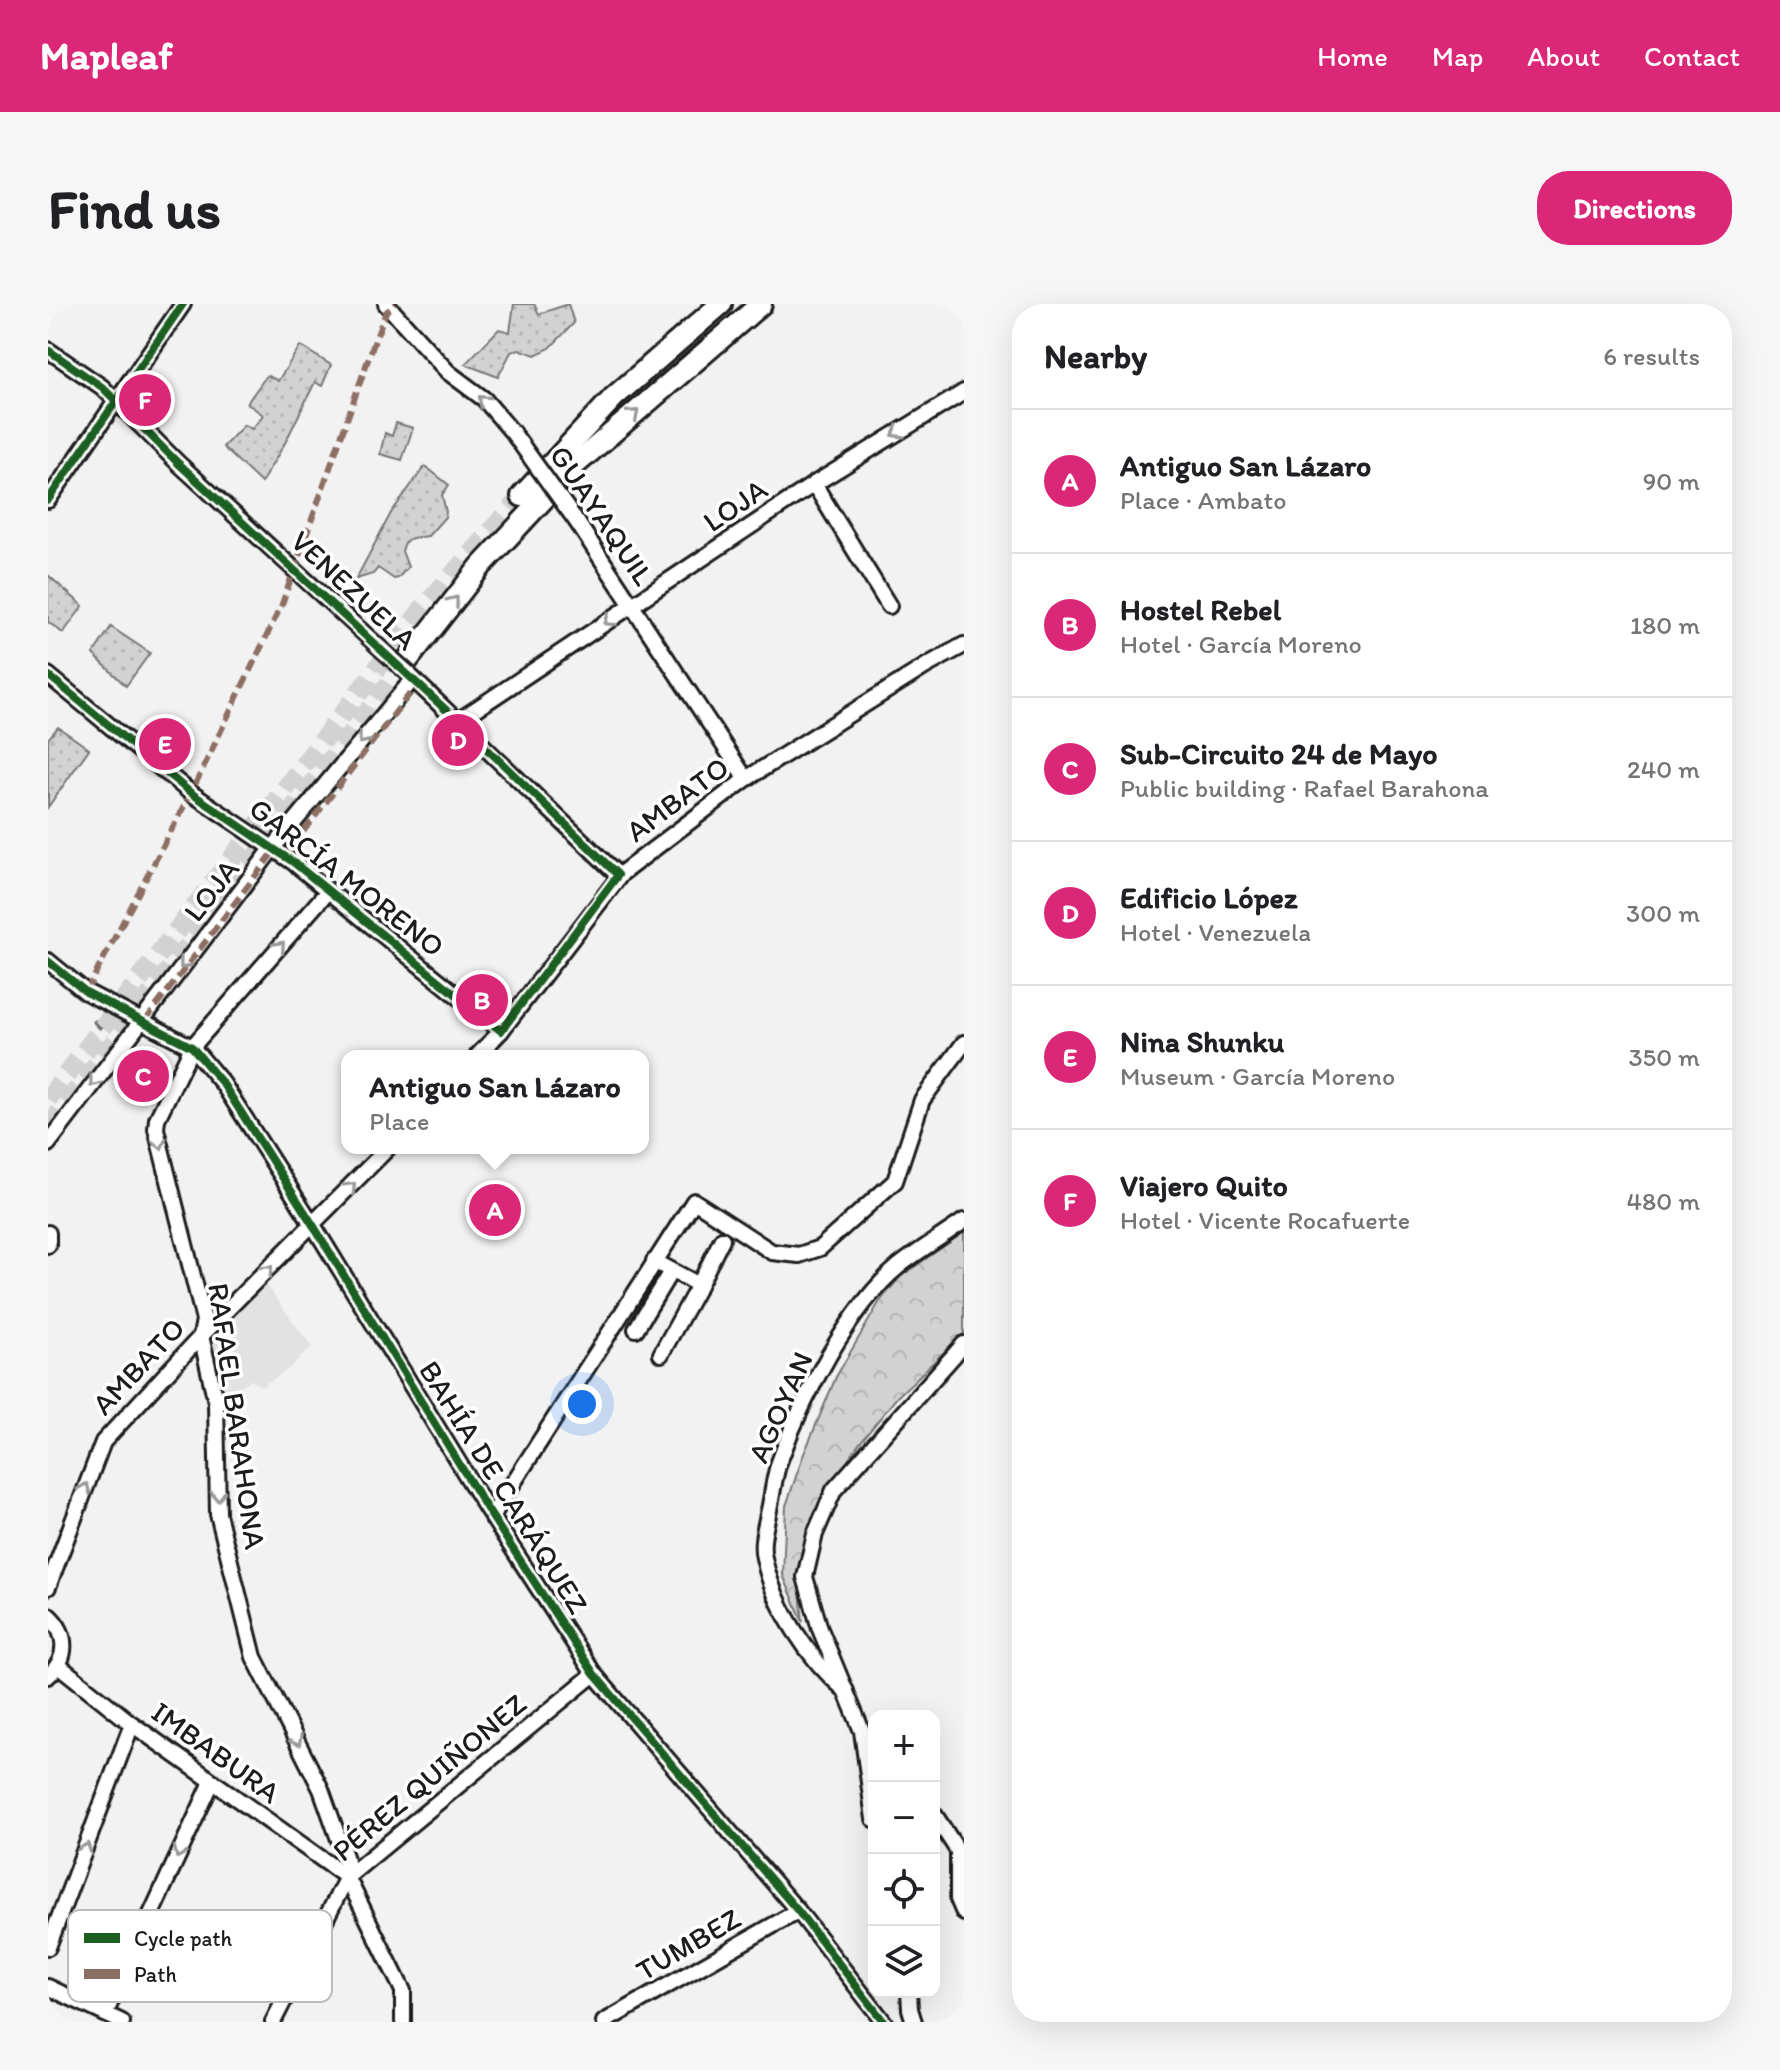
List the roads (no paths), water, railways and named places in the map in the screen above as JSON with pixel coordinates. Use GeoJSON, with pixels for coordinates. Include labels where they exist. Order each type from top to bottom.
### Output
{"type":"FeatureCollection","features":[{"type":"Feature","properties":{"kind":"main road"},"geometry":{"type":"LineString","coordinates":[[522,496],[614,397],[721,304]]}},
{"type":"Feature","properties":{"kind":"main road"},"geometry":{"type":"LineString","coordinates":[[409,672],[481,566],[576,464],[761,304]]}},
{"type":"Feature","properties":{"kind":"street"},"geometry":{"type":"LineString","coordinates":[[48,500],[183,304]]}},
{"type":"Feature","properties":{"kind":"street","name":"GUAYAQUIL"},"geometry":{"type":"LineString","coordinates":[[386,304],[448,372],[484,399],[513,433],[577,522],[746,779]]}},
{"type":"Feature","properties":{"kind":"street","name":"VENEZUELA"},"geometry":{"type":"LineString","coordinates":[[48,350],[102,387],[409,672],[618,875]]}},
{"type":"Feature","properties":{"kind":"street","name":"LOJA"},"geometry":{"type":"LineString","coordinates":[[458,721],[814,484],[964,392]]}},
{"type":"Feature","properties":{"kind":"street"},"geometry":{"type":"LineString","coordinates":[[814,484],[889,606]]}},
{"type":"Feature","properties":{"kind":"street","name":"AMBATO"},"geometry":{"type":"LineString","coordinates":[[483,1050],[501,1031],[618,875],[746,779],[964,645]]}},
{"type":"Feature","properties":{"kind":"street","name":"LOJA"},"geometry":{"type":"LineString","coordinates":[[48,1144],[409,672]]}},
{"type":"Feature","properties":{"kind":"street","name":"GARCÍA MORENO"},"geometry":{"type":"LineString","coordinates":[[48,675],[191,793],[328,891],[501,1031]]}},
{"type":"Feature","properties":{"kind":"street","name":"RAFAEL BARAHONA"},"geometry":{"type":"LineString","coordinates":[[328,891],[192,1047],[156,1122],[204,1320],[201,1336],[216,1402],[218,1514],[254,1657],[321,1789],[347,1862],[347,1877],[403,1991],[403,2022]]}},
{"type":"Feature","properties":{"kind":"street","name":"BAHÍA DE CARÁQUEZ"},"geometry":{"type":"LineString","coordinates":[[48,961],[86,992],[192,1047],[223,1084],[594,1674],[798,1911],[881,2017]]}},
{"type":"Feature","properties":{"kind":"street"},"geometry":{"type":"LineString","coordinates":[[492,1516],[694,1201],[772,1252],[799,1255],[820,1248],[895,1181],[922,1100],[964,1043]]}},
{"type":"Feature","properties":{"kind":"street","name":"AMBATO"},"geometry":{"type":"LineString","coordinates":[[48,1587],[103,1442],[201,1336],[382,1154]]}},
{"type":"Feature","properties":{"kind":"street","name":"AGOYAN"},"geometry":{"type":"LineString","coordinates":[[846,1691],[830,1677],[802,1642],[781,1605],[764,1559],[764,1535],[780,1459],[805,1401],[858,1310],[898,1267],[964,1221]]}},
{"type":"Feature","properties":{"kind":"street"},"geometry":{"type":"LineString","coordinates":[[48,1233],[48,1245]]}},
{"type":"Feature","properties":{"kind":"street"},"geometry":{"type":"LineString","coordinates":[[661,1354],[722,1239]]}},
{"type":"Feature","properties":{"kind":"street"},"geometry":{"type":"LineString","coordinates":[[654,1261],[699,1285]]}},
{"type":"Feature","properties":{"kind":"street"},"geometry":{"type":"LineString","coordinates":[[636,1329],[671,1271]]}},
{"type":"Feature","properties":{"kind":"street"},"geometry":{"type":"LineString","coordinates":[[868,1742],[820,1629],[806,1584],[808,1558],[834,1490],[964,1344]]}},
{"type":"Feature","properties":{"kind":"street"},"geometry":{"type":"LineString","coordinates":[[48,1615],[62,1633],[64,1644],[53,1670]]}},
{"type":"Feature","properties":{"kind":"street","name":"IMBABURA"},"geometry":{"type":"LineString","coordinates":[[53,1670],[347,1877]]}},
{"type":"Feature","properties":{"kind":"street","name":"PÉREZ QUIÑONEZ"},"geometry":{"type":"LineString","coordinates":[[330,1910],[347,1877],[594,1674]]}},
{"type":"Feature","properties":{"kind":"street"},"geometry":{"type":"LineString","coordinates":[[48,1947],[132,1724]]}},
{"type":"Feature","properties":{"kind":"street"},"geometry":{"type":"LineString","coordinates":[[868,1762],[868,1787]]}},
{"type":"Feature","properties":{"kind":"street"},"geometry":{"type":"LineString","coordinates":[[153,1910],[212,1782]]}},
{"type":"Feature","properties":{"kind":"street"},"geometry":{"type":"LineString","coordinates":[[940,1823],[958,1851],[961,1876],[958,1899],[964,1913]]}},
{"type":"Feature","properties":{"kind":"street","name":"TUMBEZ"},"geometry":{"type":"LineString","coordinates":[[604,2022],[798,1911]]}},
{"type":"Feature","properties":{"kind":"street"},"geometry":{"type":"LineString","coordinates":[[48,1987],[68,1996]]}},
{"type":"Feature","properties":{"kind":"street"},"geometry":{"type":"LineString","coordinates":[[909,1998],[914,2022]]}},
{"type":"Feature","properties":{"kind":"street"},"geometry":{"type":"LineString","coordinates":[[80,2002],[122,2022]]}},
{"type":"Feature","properties":{"kind":"street"},"geometry":{"type":"LineString","coordinates":[[105,2014],[111,2002]]}},
{"type":"Feature","properties":{"kind":"street","name":"PÉREZ QUIÑONEZ"},"geometry":{"type":"LineString","coordinates":[[273,2022],[283,2002]]}},
{"type":"Feature","properties":{"kind":"street"},"geometry":{"type":"LineString","coordinates":[[865,2022],[881,2017]]}},
{"type":"Feature","properties":{"kind":"waterway"},"geometry":{"type":"LineString","coordinates":[[95,1022],[100,1027]]}},
{"type":"Feature","properties":{"kind":"tunnel"},"geometry":{"type":"LineString","coordinates":[[48,1099],[422,610],[522,496]]}},
{"type":"Feature","properties":{"kind":"tunnel"},"geometry":{"type":"LineString","coordinates":[[48,1128],[406,662]]}},
{"type":"Feature","properties":{"kind":"place","name":"Viajero Quito"},"geometry":{"type":"Point","coordinates":[145,400]}},
{"type":"Feature","properties":{"kind":"place","name":"Edificio López"},"geometry":{"type":"Point","coordinates":[458,740]}},
{"type":"Feature","properties":{"kind":"place","name":"Nina Shunku"},"geometry":{"type":"Point","coordinates":[165,744]}},
{"type":"Feature","properties":{"kind":"place","name":"Hostel Rebel"},"geometry":{"type":"Point","coordinates":[482,1000]}},
{"type":"Feature","properties":{"kind":"place","name":"Sub-Circuito 24 de Mayo"},"geometry":{"type":"Point","coordinates":[143,1076]}},
{"type":"Feature","properties":{"kind":"place","name":"Antiguo San Lázaro"},"geometry":{"type":"Point","coordinates":[495,1210]}}]}
